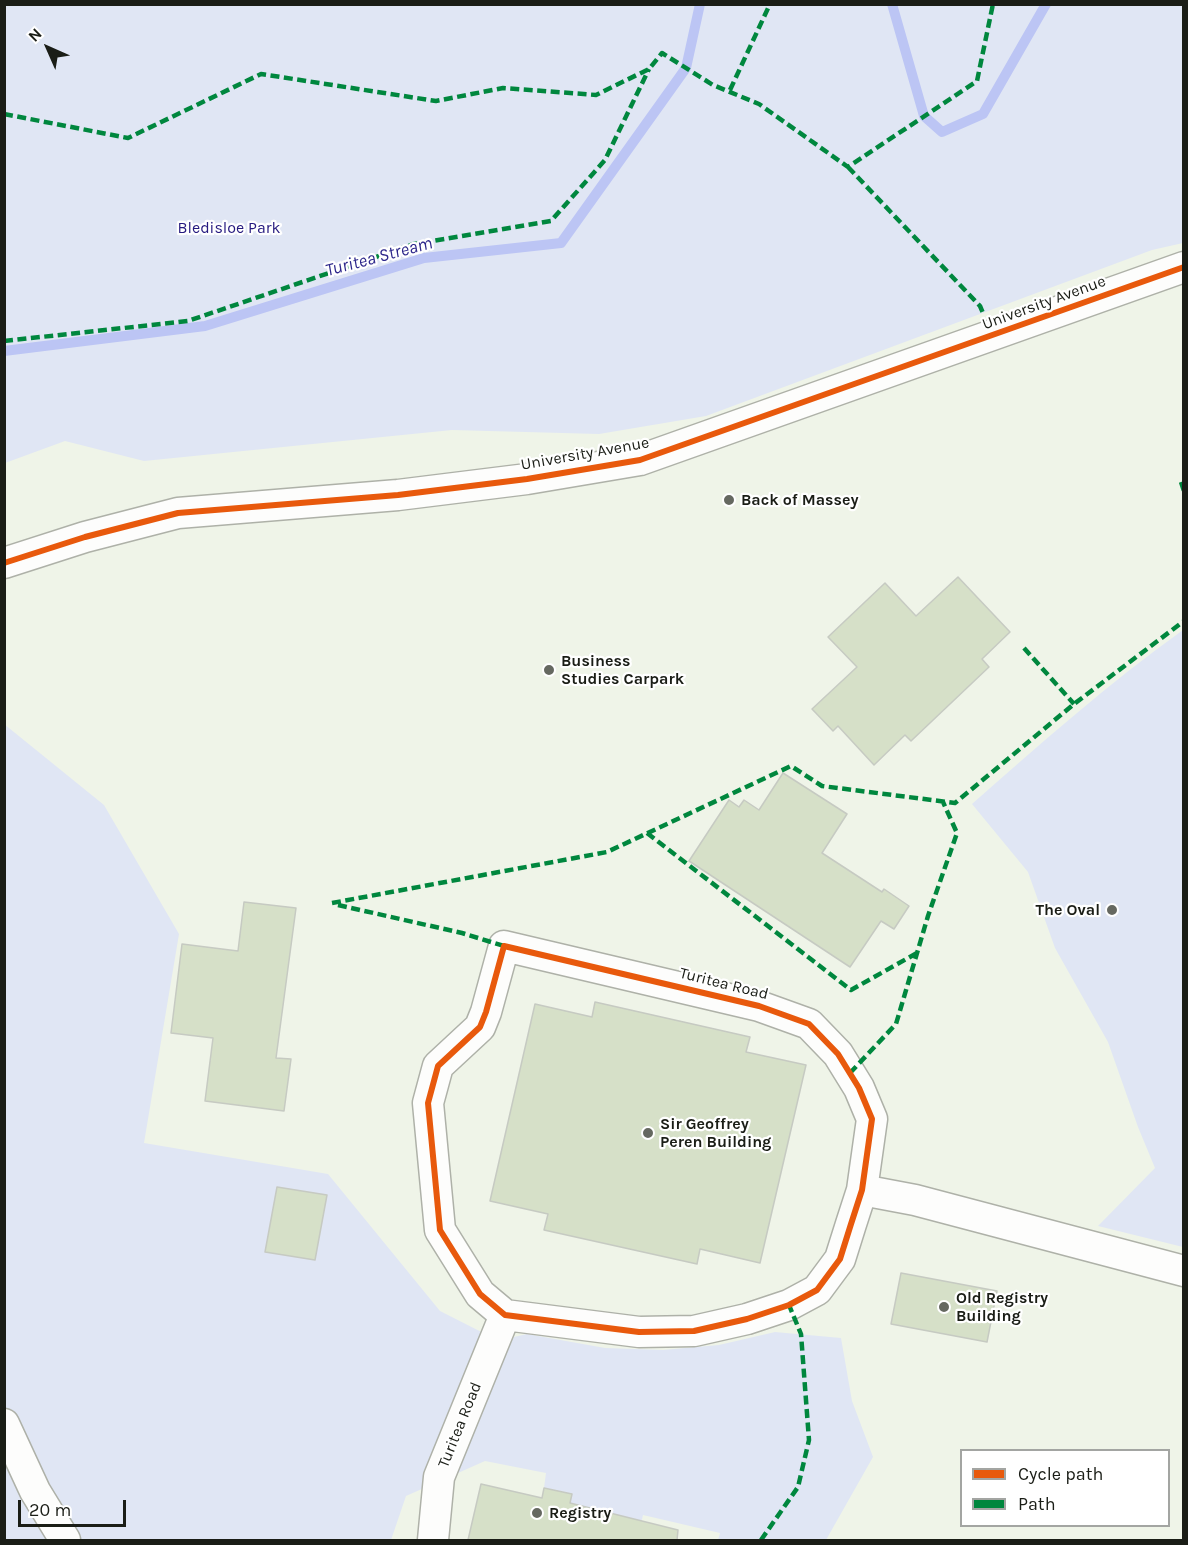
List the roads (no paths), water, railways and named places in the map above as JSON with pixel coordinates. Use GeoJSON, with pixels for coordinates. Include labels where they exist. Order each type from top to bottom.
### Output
{"type":"FeatureCollection","features":[{"type":"Feature","properties":{"kind":"street","name":"University Avenue"},"geometry":{"type":"LineString","coordinates":[[4,563],[85,537],[178,513],[398,495],[527,479],[640,460],[1184,267]]}},
{"type":"Feature","properties":{"kind":"street","name":"Turitea Road"},"geometry":{"type":"LineString","coordinates":[[504,946],[759,1006],[809,1024],[838,1054],[859,1088],[872,1119],[862,1190],[840,1259],[817,1290],[789,1305],[747,1319],[694,1331],[639,1332],[505,1315],[480,1294],[440,1230],[428,1103],[438,1066],[480,1028],[504,946]]}},
{"type":"Feature","properties":{"kind":"street"},"geometry":{"type":"LineString","coordinates":[[862,1190],[927,1203],[1184,1271]]}},
{"type":"Feature","properties":{"kind":"street","name":"Turitea Road"},"geometry":{"type":"LineString","coordinates":[[433,1540],[440,1477],[505,1315]]}},
{"type":"Feature","properties":{"kind":"street"},"geometry":{"type":"LineString","coordinates":[[4,1424],[35,1491],[65,1540]]}},
{"type":"Feature","properties":{"kind":"waterway","name":"Turitea Stream"},"geometry":{"type":"LineString","coordinates":[[4,351],[205,326],[424,258],[561,243],[686,68],[700,4]]}},
{"type":"Feature","properties":{"kind":"waterway","name":"Turitea Stream"},"geometry":{"type":"LineString","coordinates":[[892,4],[924,116],[942,132],[983,114],[1046,4]]}},
{"type":"Feature","properties":{"kind":"place","name":"Back of Massey"},"geometry":{"type":"Point","coordinates":[729,500]}},
{"type":"Feature","properties":{"kind":"place","name":"Business Studies Carpark"},"geometry":{"type":"Point","coordinates":[549,670]}},
{"type":"Feature","properties":{"kind":"place","name":"The Oval"},"geometry":{"type":"Point","coordinates":[1112,910]}},
{"type":"Feature","properties":{"kind":"place","name":"Sir Geoffrey Peren Building"},"geometry":{"type":"Point","coordinates":[648,1133]}},
{"type":"Feature","properties":{"kind":"place","name":"Old Registry Building"},"geometry":{"type":"Point","coordinates":[944,1307]}},
{"type":"Feature","properties":{"kind":"place","name":"Registry"},"geometry":{"type":"Point","coordinates":[537,1513]}},
{"type":"Feature","properties":{"kind":"park label","name":"Bledisloe Park"},"geometry":{"type":"Point","coordinates":[229,228]}}]}
